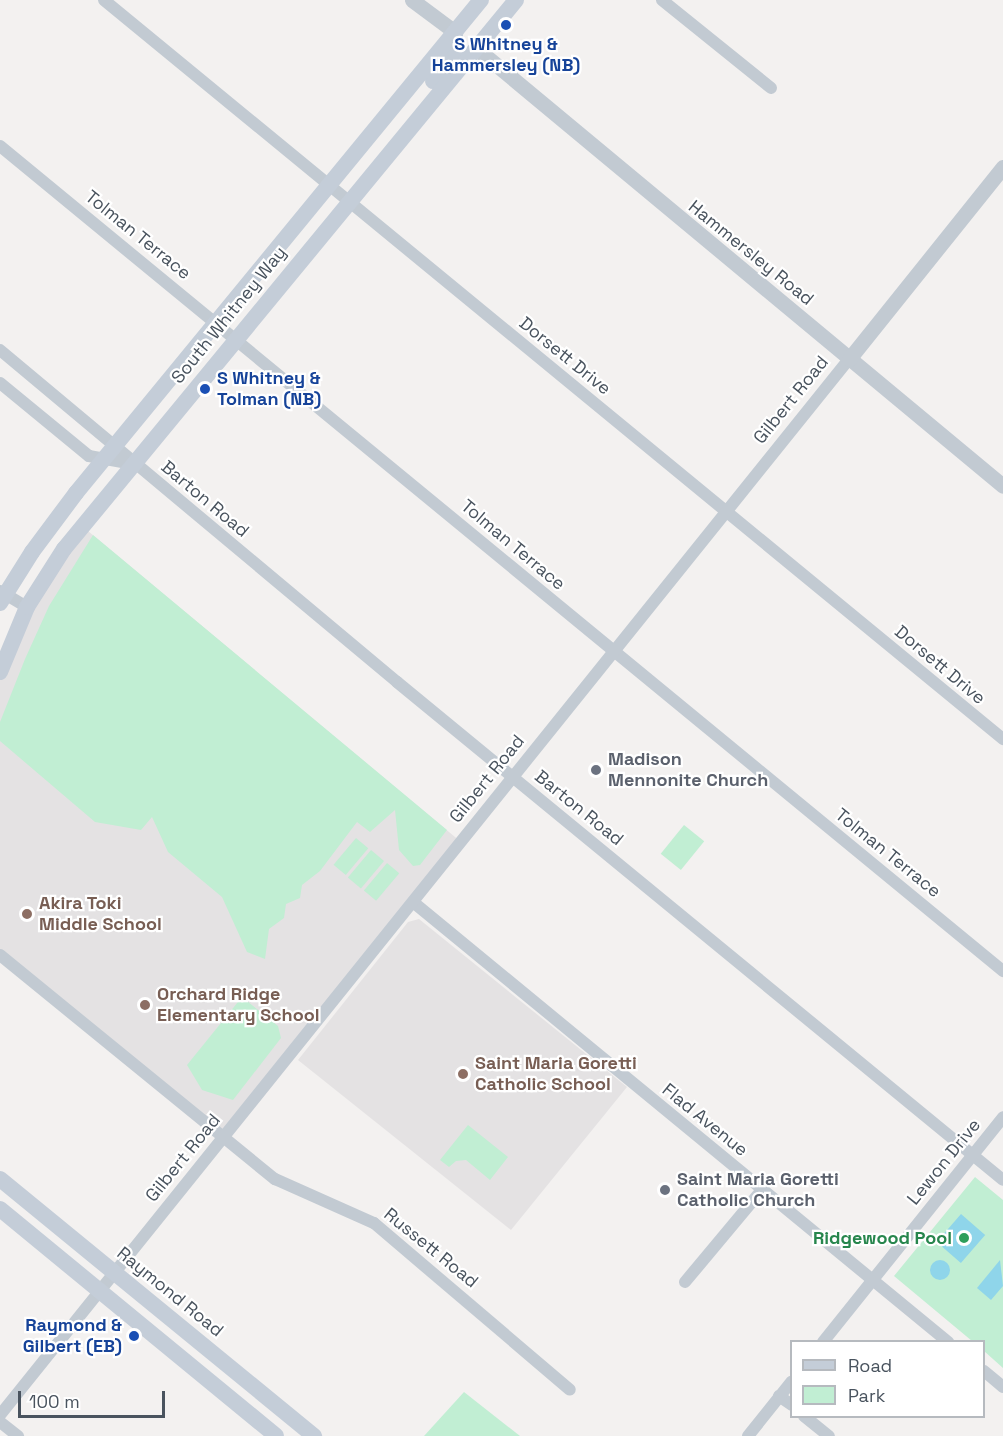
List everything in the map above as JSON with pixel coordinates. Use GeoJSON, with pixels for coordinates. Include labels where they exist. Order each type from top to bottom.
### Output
{"type":"FeatureCollection","features":[{"type":"Feature","properties":{"kind":"main road","name":"South Whitney Way"},"geometry":{"type":"LineString","coordinates":[[2,596],[52,524],[481,0]]}},
{"type":"Feature","properties":{"kind":"main road","name":"South Whitney Way"},"geometry":{"type":"LineString","coordinates":[[0,672],[27,607],[64,549],[385,155],[516,0]]}},
{"type":"Feature","properties":{"kind":"main road"},"geometry":{"type":"LineString","coordinates":[[385,155],[398,128],[455,51],[455,32]]}},
{"type":"Feature","properties":{"kind":"main road","name":"Raymond Road"},"geometry":{"type":"LineString","coordinates":[[0,1179],[314,1436]]}},
{"type":"Feature","properties":{"kind":"main road"},"geometry":{"type":"LineString","coordinates":[[0,1209],[276,1436]]}},
{"type":"Feature","properties":{"kind":"street","name":"Dorsett Drive"},"geometry":{"type":"LineString","coordinates":[[104,0],[1003,739]]}},
{"type":"Feature","properties":{"kind":"street"},"geometry":{"type":"LineString","coordinates":[[412,0],[455,32]]}},
{"type":"Feature","properties":{"kind":"street"},"geometry":{"type":"LineString","coordinates":[[662,0],[771,88]]}},
{"type":"Feature","properties":{"kind":"street","name":"Hammersley Road"},"geometry":{"type":"LineString","coordinates":[[476,48],[1003,486]]}},
{"type":"Feature","properties":{"kind":"street","name":"Tolman Terrace"},"geometry":{"type":"LineString","coordinates":[[0,146],[1003,971]]}},
{"type":"Feature","properties":{"kind":"street","name":"Gilbert Road"},"geometry":{"type":"LineString","coordinates":[[0,1415],[1003,167]]}},
{"type":"Feature","properties":{"kind":"street","name":"Barton Road"},"geometry":{"type":"LineString","coordinates":[[0,350],[133,464],[1003,1180]]}},
{"type":"Feature","properties":{"kind":"street","name":"Barton Road"},"geometry":{"type":"LineString","coordinates":[[0,383],[89,456],[104,461],[133,464]]}},
{"type":"Feature","properties":{"kind":"street"},"geometry":{"type":"LineString","coordinates":[[2,596],[27,607]]}},
{"type":"Feature","properties":{"kind":"street","name":"Flad Avenue"},"geometry":{"type":"LineString","coordinates":[[413,902],[947,1340]]}},
{"type":"Feature","properties":{"kind":"street","name":"Russett Road"},"geometry":{"type":"LineString","coordinates":[[0,956],[275,1179],[374,1222],[570,1390]]}},
{"type":"Feature","properties":{"kind":"street","name":"Lewon Drive"},"geometry":{"type":"LineString","coordinates":[[824,1340],[1003,1117]]}},
{"type":"Feature","properties":{"kind":"street"},"geometry":{"type":"LineString","coordinates":[[685,1282],[762,1190]]}},
{"type":"Feature","properties":{"kind":"street"},"geometry":{"type":"LineString","coordinates":[[985,1372],[1003,1387]]}},
{"type":"Feature","properties":{"kind":"street"},"geometry":{"type":"LineString","coordinates":[[748,1436],[790,1383]]}},
{"type":"Feature","properties":{"kind":"street"},"geometry":{"type":"LineString","coordinates":[[779,1396],[790,1404]]}},
{"type":"Feature","properties":{"kind":"street"},"geometry":{"type":"LineString","coordinates":[[806,1418],[829,1436]]}},
{"type":"Feature","properties":{"kind":"street"},"geometry":{"type":"LineString","coordinates":[[0,1422],[18,1436]]}},
{"type":"Feature","properties":{"kind":"shaded area"},"geometry":{"type":"Polygon","coordinates":[[[82,526],[461,842],[223,1139],[0,955],[0,672],[26,607],[82,526]]]}},
{"type":"Feature","properties":{"kind":"shaded area","name":"Saint Maria Goretti Catholic School"},"geometry":{"type":"Polygon","coordinates":[[[419,919],[627,1087],[511,1230],[298,1060],[408,922],[419,919]]]}},
{"type":"Feature","properties":{"kind":"green space"},"geometry":{"type":"Polygon","coordinates":[[[93,535],[447,830],[420,865],[413,866],[399,850],[395,810],[370,832],[357,822],[320,871],[302,885],[300,898],[286,904],[284,918],[269,929],[265,959],[247,952],[222,897],[168,852],[152,817],[141,830],[95,822],[0,741],[0,722],[25,659],[49,606],[93,535]]]}},
{"type":"Feature","properties":{"kind":"green space"},"geometry":{"type":"Polygon","coordinates":[[[684,825],[704,841],[681,870],[661,854],[684,825]]]}},
{"type":"Feature","properties":{"kind":"green space"},"geometry":{"type":"Polygon","coordinates":[[[356,838],[368,848],[346,875],[334,865],[356,838]]]}},
{"type":"Feature","properties":{"kind":"green space"},"geometry":{"type":"Polygon","coordinates":[[[371,850],[384,861],[361,889],[348,878],[371,850]]]}},
{"type":"Feature","properties":{"kind":"green space"},"geometry":{"type":"Polygon","coordinates":[[[387,863],[399,873],[376,901],[364,891],[387,863]]]}},
{"type":"Feature","properties":{"kind":"green space"},"geometry":{"type":"Polygon","coordinates":[[[242,997],[278,1026],[281,1038],[233,1100],[202,1090],[187,1065],[242,997]]]}},
{"type":"Feature","properties":{"kind":"green space"},"geometry":{"type":"Polygon","coordinates":[[[468,1125],[508,1157],[490,1180],[466,1160],[456,1161],[449,1167],[440,1160],[468,1125]]]}},
{"type":"Feature","properties":{"kind":"green space","name":"Ridgewood Pool"},"geometry":{"type":"Polygon","coordinates":[[[975,1177],[1003,1200],[1003,1368],[985,1352],[985,1340],[971,1340],[894,1276],[975,1177]]]}},
{"type":"Feature","properties":{"kind":"green space"},"geometry":{"type":"Polygon","coordinates":[[[464,1392],[520,1436],[424,1436],[464,1392]]]}},
{"type":"Feature","properties":{"kind":"water"},"geometry":{"type":"Polygon","coordinates":[[[961,1214],[985,1235],[961,1263],[937,1242],[961,1214]]]}},
{"type":"Feature","properties":{"kind":"water"},"geometry":{"type":"Polygon","coordinates":[[[940,1260],[947,1263],[950,1270],[947,1277],[940,1280],[933,1277],[930,1270],[933,1263],[940,1260]]]}},
{"type":"Feature","properties":{"kind":"water"},"geometry":{"type":"Polygon","coordinates":[[[1000,1260],[1003,1286],[991,1300],[977,1288],[1000,1260]]]}},
{"type":"Feature","properties":{"kind":"place","name":"S Whitney & Hammersley (NB)"},"geometry":{"type":"Point","coordinates":[506,25]}},
{"type":"Feature","properties":{"kind":"place","name":"S Whitney & Tolman (NB)"},"geometry":{"type":"Point","coordinates":[205,389]}},
{"type":"Feature","properties":{"kind":"place","name":"Madison Mennonite Church"},"geometry":{"type":"Point","coordinates":[596,770]}},
{"type":"Feature","properties":{"kind":"place","name":"Akira Toki Middle School"},"geometry":{"type":"Point","coordinates":[27,914]}},
{"type":"Feature","properties":{"kind":"place","name":"Orchard Ridge Elementary School"},"geometry":{"type":"Point","coordinates":[145,1005]}},
{"type":"Feature","properties":{"kind":"place","name":"Saint Maria Goretti Catholic School"},"geometry":{"type":"Point","coordinates":[463,1074]}},
{"type":"Feature","properties":{"kind":"place","name":"Saint Maria Goretti Catholic Church"},"geometry":{"type":"Point","coordinates":[665,1190]}},
{"type":"Feature","properties":{"kind":"place","name":"Ridgewood Pool"},"geometry":{"type":"Point","coordinates":[964,1238]}},
{"type":"Feature","properties":{"kind":"place","name":"Raymond & Gilbert (EB)"},"geometry":{"type":"Point","coordinates":[134,1336]}}]}
